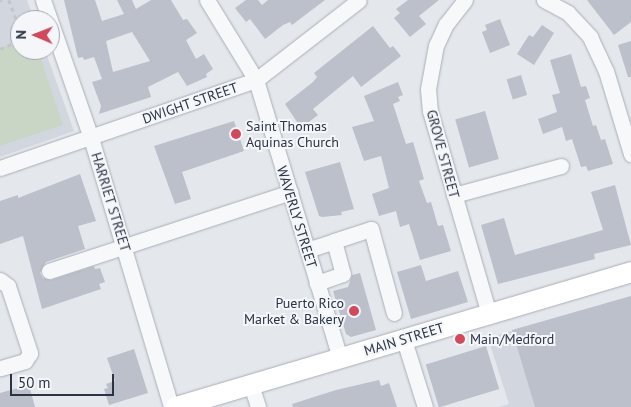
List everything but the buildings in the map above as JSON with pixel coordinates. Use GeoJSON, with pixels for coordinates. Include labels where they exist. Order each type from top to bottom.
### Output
{"type":"FeatureCollection","features":[{"type":"Feature","properties":{"kind":"main road","name":"MAIN STREET"},"geometry":{"type":"LineString","coordinates":[[176,407],[631,272]]}},
{"type":"Feature","properties":{"kind":"street","name":"HARRIET STREET"},"geometry":{"type":"LineString","coordinates":[[43,0],[91,138],[125,246],[171,407]]}},
{"type":"Feature","properties":{"kind":"street","name":"WAVERLY STREET"},"geometry":{"type":"LineString","coordinates":[[207,0],[256,80],[340,358]]}},
{"type":"Feature","properties":{"kind":"street","name":"DWIGHT STREET"},"geometry":{"type":"LineString","coordinates":[[0,168],[256,80],[360,0]]}},
{"type":"Feature","properties":{"kind":"street","name":"GROVE STREET"},"geometry":{"type":"LineString","coordinates":[[465,0],[440,34],[428,77],[430,112],[490,314]]}},
{"type":"Feature","properties":{"kind":"street"},"geometry":{"type":"LineString","coordinates":[[544,0],[568,13],[590,37],[606,71],[631,154]]}},
{"type":"Feature","properties":{"kind":"street"},"geometry":{"type":"LineString","coordinates":[[454,195],[561,166]]}},
{"type":"Feature","properties":{"kind":"street"},"geometry":{"type":"LineString","coordinates":[[49,271],[290,192]]}},
{"type":"Feature","properties":{"kind":"street"},"geometry":{"type":"LineString","coordinates":[[307,250],[371,230],[394,313]]}},
{"type":"Feature","properties":{"kind":"street"},"geometry":{"type":"LineString","coordinates":[[317,283],[343,274],[334,241]]}},
{"type":"Feature","properties":{"kind":"street"},"geometry":{"type":"LineString","coordinates":[[0,280],[8,286],[30,353],[25,361],[0,368]]}},
{"type":"Feature","properties":{"kind":"street"},"geometry":{"type":"LineString","coordinates":[[404,340],[425,407]]}},
{"type":"Feature","properties":{"kind":"street"},"geometry":{"type":"LineString","coordinates":[[251,385],[258,407]]}},
{"type":"Feature","properties":{"kind":"shaded area"},"geometry":{"type":"Polygon","coordinates":[[[0,0],[27,0],[30,10],[10,10],[10,60],[49,60],[74,131],[0,157],[0,0]]]}},
{"type":"Feature","properties":{"kind":"shaded area"},"geometry":{"type":"Polygon","coordinates":[[[631,296],[631,407],[499,407],[509,404],[488,338],[631,296]]]}},
{"type":"Feature","properties":{"kind":"green space"},"geometry":{"type":"Polygon","coordinates":[[[10,45],[10,60],[41,60],[63,125],[0,146],[0,48],[10,45]]]}},
{"type":"Feature","properties":{"kind":"place","name":"Saint Thomas Aquinas Church"},"geometry":{"type":"Point","coordinates":[236,134]}},
{"type":"Feature","properties":{"kind":"place","name":"Puerto Rico Market & Bakery"},"geometry":{"type":"Point","coordinates":[354,311]}},
{"type":"Feature","properties":{"kind":"place","name":"Main/Medford"},"geometry":{"type":"Point","coordinates":[460,339]}}]}
